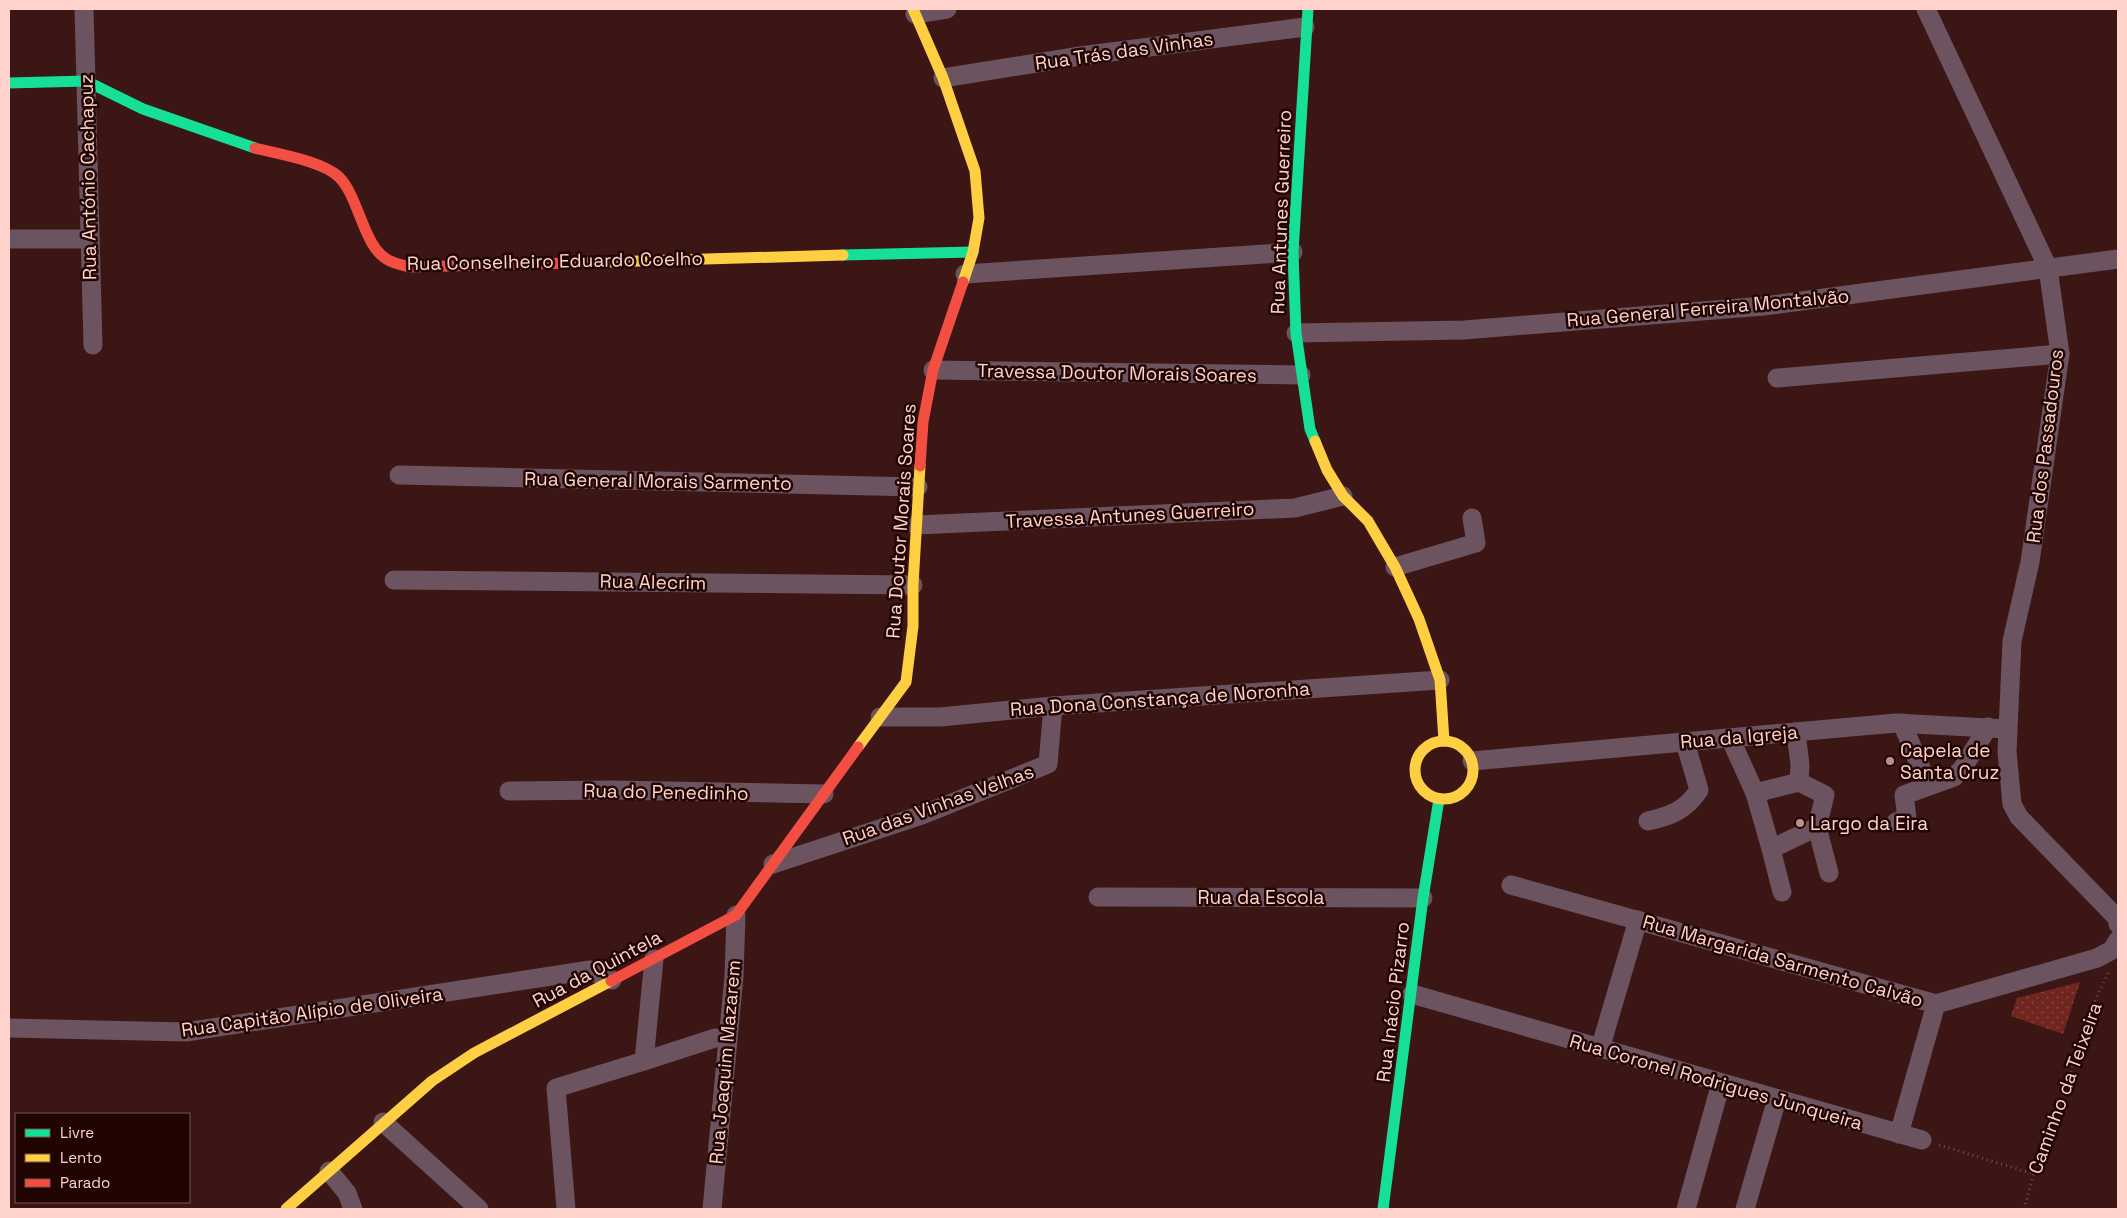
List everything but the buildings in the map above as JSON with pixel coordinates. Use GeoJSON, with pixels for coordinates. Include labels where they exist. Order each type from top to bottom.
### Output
{"type":"FeatureCollection","features":[{"type":"Feature","properties":{"kind":"street","name":"Rua António Cachapuz"},"geometry":{"type":"LineString","coordinates":[[84,9],[92,345]]}},
{"type":"Feature","properties":{"kind":"street"},"geometry":{"type":"LineString","coordinates":[[914,12],[947,9]]}},
{"type":"Feature","properties":{"kind":"street","name":"Rua dos Passadouros"},"geometry":{"type":"LineString","coordinates":[[1926,9],[2048,268],[2060,354],[2030,562],[2012,641],[2007,728]]}},
{"type":"Feature","properties":{"kind":"street","name":"Rua Doutor Morais Soares"},"geometry":{"type":"LineString","coordinates":[[880,717],[906,682],[913,626],[913,585],[923,422],[933,370],[973,252],[979,218],[975,171],[943,78],[914,12]]}},
{"type":"Feature","properties":{"kind":"street","name":"Rua Trás das Vinhas"},"geometry":{"type":"LineString","coordinates":[[943,78],[1307,18]]}},
{"type":"Feature","properties":{"kind":"street","name":"Rua Antunes Guerreiro"},"geometry":{"type":"LineString","coordinates":[[1307,18],[1293,252],[1296,333],[1310,429],[1327,470],[1343,496],[1368,522],[1395,567],[1418,619],[1440,680],[1444,741]]}},
{"type":"Feature","properties":{"kind":"street"},"geometry":{"type":"LineString","coordinates":[[9,83],[86,81]]}},
{"type":"Feature","properties":{"kind":"street","name":"Rua Conselheiro Eduardo Coelho"},"geometry":{"type":"LineString","coordinates":[[86,81],[143,109],[254,148],[324,167],[338,176],[348,189],[374,246],[389,261],[409,267],[973,252]]}},
{"type":"Feature","properties":{"kind":"street"},"geometry":{"type":"LineString","coordinates":[[9,240],[90,239]]}},
{"type":"Feature","properties":{"kind":"street"},"geometry":{"type":"LineString","coordinates":[[965,274],[1293,252]]}},
{"type":"Feature","properties":{"kind":"street","name":"Rua General Ferreira Montalvão"},"geometry":{"type":"LineString","coordinates":[[1296,333],[1464,330],[1764,306],[2118,259]]}},
{"type":"Feature","properties":{"kind":"street"},"geometry":{"type":"LineString","coordinates":[[1777,378],[2060,354]]}},
{"type":"Feature","properties":{"kind":"street","name":"Travessa Doutor Morais Soares"},"geometry":{"type":"LineString","coordinates":[[933,370],[1301,375]]}},
{"type":"Feature","properties":{"kind":"street","name":"Rua General Morais Sarmento"},"geometry":{"type":"LineString","coordinates":[[398,475],[918,487]]}},
{"type":"Feature","properties":{"kind":"street","name":"Travessa Antunes Guerreiro"},"geometry":{"type":"LineString","coordinates":[[916,525],[1295,508],[1343,496]]}},
{"type":"Feature","properties":{"kind":"street"},"geometry":{"type":"LineString","coordinates":[[1395,567],[1476,543],[1472,518]]}},
{"type":"Feature","properties":{"kind":"street","name":"Rua Alecrim"},"geometry":{"type":"LineString","coordinates":[[394,580],[913,585]]}},
{"type":"Feature","properties":{"kind":"street","name":"Rua Dona Constança de Noronha"},"geometry":{"type":"LineString","coordinates":[[880,717],[940,717],[1052,706],[1440,680]]}},
{"type":"Feature","properties":{"kind":"street","name":"Rua das Vinhas Velhas"},"geometry":{"type":"LineString","coordinates":[[773,864],[922,815],[1048,764],[1052,706]]}},
{"type":"Feature","properties":{"kind":"street","name":"Rua da Quintela"},"geometry":{"type":"LineString","coordinates":[[286,1209],[432,1081],[474,1053],[736,915],[880,717]]}},
{"type":"Feature","properties":{"kind":"street"},"geometry":{"type":"LineString","coordinates":[[1902,723],[1928,785]]}},
{"type":"Feature","properties":{"kind":"street","name":"Rua da Igreja"},"geometry":{"type":"LineString","coordinates":[[1472,761],[1902,723],[2007,728]]}},
{"type":"Feature","properties":{"kind":"street"},"geometry":{"type":"LineString","coordinates":[[1896,822],[1907,818],[1904,795],[1954,777],[1962,769],[1988,728]]}},
{"type":"Feature","properties":{"kind":"street"},"geometry":{"type":"LineString","coordinates":[[2007,728],[2012,804],[2019,817],[2117,918],[2118,924]]}},
{"type":"Feature","properties":{"kind":"street"},"geometry":{"type":"LineString","coordinates":[[1796,732],[1800,765],[1799,782]]}},
{"type":"Feature","properties":{"kind":"street"},"geometry":{"type":"LineString","coordinates":[[1730,738],[1755,793],[1782,892]]}},
{"type":"Feature","properties":{"kind":"street"},"geometry":{"type":"LineString","coordinates":[[1444,741],[1461,746],[1472,761],[1473,778],[1469,786],[1456,797],[1440,799],[1424,791],[1419,784],[1415,768],[1421,752],[1428,746],[1444,741]]}},
{"type":"Feature","properties":{"kind":"street"},"geometry":{"type":"LineString","coordinates":[[1648,821],[1677,813],[1691,803],[1699,790],[1685,742]]}},
{"type":"Feature","properties":{"kind":"street"},"geometry":{"type":"LineString","coordinates":[[1755,793],[1799,782],[1825,795],[1817,827],[1829,873]]}},
{"type":"Feature","properties":{"kind":"street","name":"Rua do Penedinho"},"geometry":{"type":"LineString","coordinates":[[509,791],[612,790],[824,794]]}},
{"type":"Feature","properties":{"kind":"street","name":"Rua Inácio Pizarro"},"geometry":{"type":"LineString","coordinates":[[1383,1209],[1423,898],[1440,799]]}},
{"type":"Feature","properties":{"kind":"street"},"geometry":{"type":"LineString","coordinates":[[1771,849],[1817,827]]}},
{"type":"Feature","properties":{"kind":"street","name":"Rua Margarida Sarmento Calvão"},"geometry":{"type":"LineString","coordinates":[[1511,885],[1936,1004],[2097,958],[2115,945]]}},
{"type":"Feature","properties":{"kind":"street","name":"Rua da Escola"},"geometry":{"type":"LineString","coordinates":[[1098,897],[1423,898]]}},
{"type":"Feature","properties":{"kind":"street","name":"Rua Joaquim Mazarem"},"geometry":{"type":"LineString","coordinates":[[712,1209],[734,976],[736,915]]}},
{"type":"Feature","properties":{"kind":"street"},"geometry":{"type":"LineString","coordinates":[[1600,1048],[1638,920]]}},
{"type":"Feature","properties":{"kind":"street"},"geometry":{"type":"LineString","coordinates":[[644,1061],[654,959]]}},
{"type":"Feature","properties":{"kind":"street","name":"Rua Capitão Alípio de Oliveira"},"geometry":{"type":"LineString","coordinates":[[9,1028],[186,1032],[590,970],[612,980]]}},
{"type":"Feature","properties":{"kind":"street","name":"Rua Coronel Rodrigues Junqueira"},"geometry":{"type":"LineString","coordinates":[[1412,994],[1922,1140]]}},
{"type":"Feature","properties":{"kind":"street"},"geometry":{"type":"LineString","coordinates":[[1899,1134],[1936,1004]]}},
{"type":"Feature","properties":{"kind":"street"},"geometry":{"type":"LineString","coordinates":[[566,1209],[556,1088],[715,1038]]}},
{"type":"Feature","properties":{"kind":"street"},"geometry":{"type":"LineString","coordinates":[[1686,1209],[1721,1083]]}},
{"type":"Feature","properties":{"kind":"street"},"geometry":{"type":"LineString","coordinates":[[1745,1209],[1777,1100]]}},
{"type":"Feature","properties":{"kind":"street"},"geometry":{"type":"LineString","coordinates":[[383,1122],[479,1209]]}},
{"type":"Feature","properties":{"kind":"street"},"geometry":{"type":"LineString","coordinates":[[329,1171],[347,1193],[353,1209]]}},
{"type":"Feature","properties":{"kind":"path","name":"Caminho da Teixeira"},"geometry":{"type":"LineString","coordinates":[[2024,1209],[2034,1174],[2062,1100],[2087,1017],[2107,978],[2115,945]]}},
{"type":"Feature","properties":{"kind":"path"},"geometry":{"type":"LineString","coordinates":[[1922,1140],[2034,1174]]}},
{"type":"Feature","properties":{"kind":"shaded area"},"geometry":{"type":"Polygon","coordinates":[[[2080,982],[2063,1034],[2011,1016],[2017,998],[2080,982]]]}},
{"type":"Feature","properties":{"kind":"traffic: fast"},"geometry":{"type":"LineString","coordinates":[[1308,9],[1293,252],[1296,333],[1310,429],[1315,441]]}},
{"type":"Feature","properties":{"kind":"traffic: fast"},"geometry":{"type":"LineString","coordinates":[[9,83],[86,81],[143,109],[255,148]]}},
{"type":"Feature","properties":{"kind":"traffic: fast"},"geometry":{"type":"LineString","coordinates":[[843,255],[973,252]]}},
{"type":"Feature","properties":{"kind":"traffic: fast"},"geometry":{"type":"LineString","coordinates":[[1383,1209],[1423,898],[1439,799]]}},
{"type":"Feature","properties":{"kind":"traffic: slow"},"geometry":{"type":"LineString","coordinates":[[913,9],[943,78],[975,171],[979,218],[973,252],[963,282]]}},
{"type":"Feature","properties":{"kind":"traffic: slow"},"geometry":{"type":"LineString","coordinates":[[573,263],[843,255]]}},
{"type":"Feature","properties":{"kind":"traffic: slow"},"geometry":{"type":"LineString","coordinates":[[1315,441],[1327,470],[1343,496],[1368,521],[1395,567],[1419,619],[1440,680],[1444,741]]}},
{"type":"Feature","properties":{"kind":"traffic: slow"},"geometry":{"type":"LineString","coordinates":[[858,747],[906,682],[913,626],[913,585],[920,466]]}},
{"type":"Feature","properties":{"kind":"traffic: slow"},"geometry":{"type":"LineString","coordinates":[[1444,741],[1455,743],[1465,749],[1471,759],[1473,770],[1471,781],[1465,791],[1455,797],[1444,799],[1433,797],[1423,791],[1417,781],[1415,770],[1417,759],[1423,749],[1433,743],[1444,741]]}},
{"type":"Feature","properties":{"kind":"traffic: slow"},"geometry":{"type":"LineString","coordinates":[[286,1209],[432,1081],[474,1053],[611,981]]}},
{"type":"Feature","properties":{"kind":"traffic: jam"},"geometry":{"type":"LineString","coordinates":[[255,148],[311,162],[332,171],[346,186],[374,246],[381,255],[395,263],[409,267],[573,263]]}},
{"type":"Feature","properties":{"kind":"traffic: jam"},"geometry":{"type":"LineString","coordinates":[[920,466],[923,422],[933,370],[963,282]]}},
{"type":"Feature","properties":{"kind":"traffic: jam"},"geometry":{"type":"LineString","coordinates":[[611,981],[736,915],[858,747]]}},
{"type":"Feature","properties":{"kind":"place","name":"Capela de Santa Cruz"},"geometry":{"type":"Point","coordinates":[1890,761]}},
{"type":"Feature","properties":{"kind":"place","name":"Largo da Eira"},"geometry":{"type":"Point","coordinates":[1800,823]}}]}
